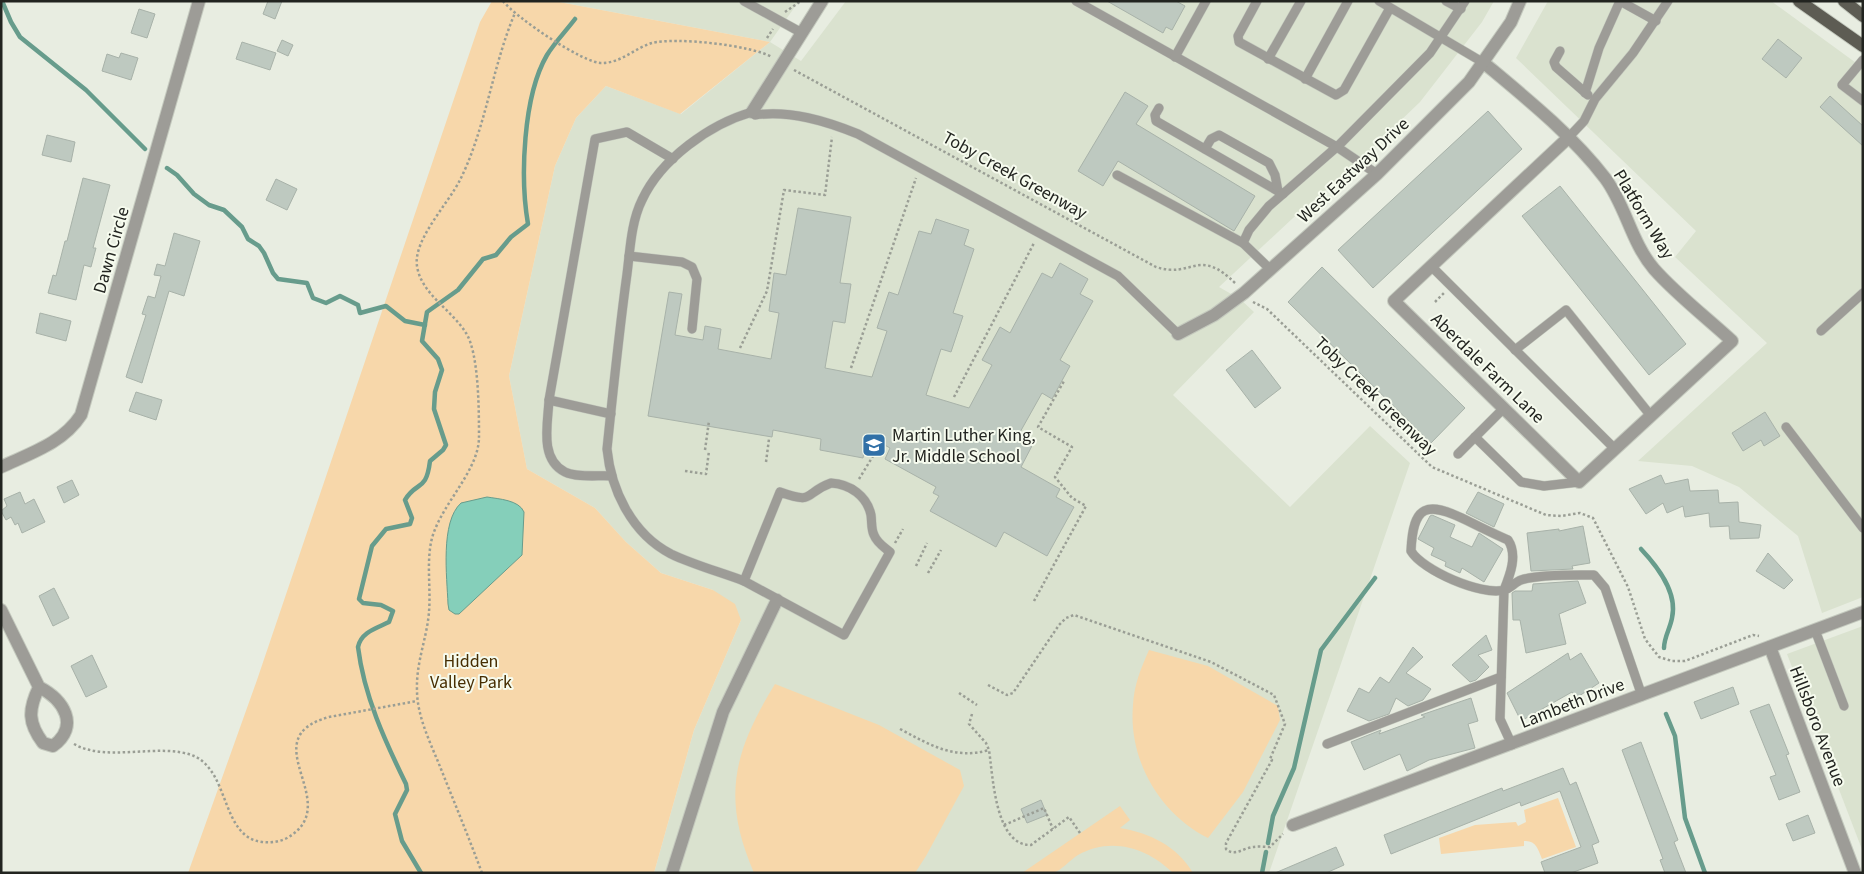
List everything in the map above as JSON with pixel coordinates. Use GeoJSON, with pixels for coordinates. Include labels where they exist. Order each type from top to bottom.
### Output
{"type":"FeatureCollection","features":[{"type":"Feature","properties":{"kind":"main road"},"geometry":{"type":"LineString","coordinates":[[1799,1],[1863,46]]}},
{"type":"Feature","properties":{"kind":"main road"},"geometry":{"type":"LineString","coordinates":[[1844,1],[1863,16]]}},
{"type":"Feature","properties":{"kind":"street","name":"Dawn Circle"},"geometry":{"type":"LineString","coordinates":[[1,466],[48,445],[64,435],[81,415],[199,1]]}},
{"type":"Feature","properties":{"kind":"street"},"geometry":{"type":"LineString","coordinates":[[752,112],[822,1]]}},
{"type":"Feature","properties":{"kind":"street","name":"West Eastway Drive"},"geometry":{"type":"LineString","coordinates":[[1178,334],[1214,315],[1270,269],[1377,174],[1469,82],[1511,22],[1520,1]]}},
{"type":"Feature","properties":{"kind":"street","name":"Platform Way"},"geometry":{"type":"LineString","coordinates":[[1484,63],[1568,138],[1605,178],[1620,201],[1634,236],[1654,268],[1732,341],[1651,416]]}},
{"type":"Feature","properties":{"kind":"street","name":"Aberdale Farm Lane"},"geometry":{"type":"LineString","coordinates":[[1568,138],[1394,301],[1579,482]]}},
{"type":"Feature","properties":{"kind":"street"},"geometry":{"type":"LineString","coordinates":[[1579,482],[1651,416]]}},
{"type":"Feature","properties":{"kind":"street"},"geometry":{"type":"LineString","coordinates":[[672,873],[723,712],[777,600]]}},
{"type":"Feature","properties":{"kind":"street"},"geometry":{"type":"LineString","coordinates":[[1,610],[38,687],[46,691],[65,712],[68,723],[64,737],[53,746],[43,743],[33,729],[31,714],[38,687]]}},
{"type":"Feature","properties":{"kind":"street","name":"Lambeth Drive"},"geometry":{"type":"LineString","coordinates":[[1294,825],[1863,612]]}},
{"type":"Feature","properties":{"kind":"street","name":"Hillsboro Avenue"},"geometry":{"type":"LineString","coordinates":[[1770,647],[1855,873]]}},
{"type":"Feature","properties":{"kind":"lane"},"geometry":{"type":"LineString","coordinates":[[744,1],[802,33]]}},
{"type":"Feature","properties":{"kind":"lane"},"geometry":{"type":"LineString","coordinates":[[1076,1],[1337,147],[1377,174]]}},
{"type":"Feature","properties":{"kind":"lane"},"geometry":{"type":"LineString","coordinates":[[1176,57],[1206,1]]}},
{"type":"Feature","properties":{"kind":"lane"},"geometry":{"type":"LineString","coordinates":[[1257,1],[1238,39],[1241,44],[1331,94],[1340,94],[1390,8]]}},
{"type":"Feature","properties":{"kind":"lane"},"geometry":{"type":"LineString","coordinates":[[1268,59],[1301,1]]}},
{"type":"Feature","properties":{"kind":"lane"},"geometry":{"type":"LineString","coordinates":[[1305,79],[1348,1]]}},
{"type":"Feature","properties":{"kind":"lane"},"geometry":{"type":"LineString","coordinates":[[1379,1],[1484,63]]}},
{"type":"Feature","properties":{"kind":"lane"},"geometry":{"type":"LineString","coordinates":[[1243,243],[1259,218],[1280,193],[1337,147],[1430,53],[1463,5],[1446,1]]}},
{"type":"Feature","properties":{"kind":"lane"},"geometry":{"type":"LineString","coordinates":[[1585,93],[1599,48],[1620,1],[1656,21]]}},
{"type":"Feature","properties":{"kind":"lane"},"geometry":{"type":"LineString","coordinates":[[1568,138],[1584,122],[1595,99],[1656,21],[1668,1]]}},
{"type":"Feature","properties":{"kind":"lane"},"geometry":{"type":"LineString","coordinates":[[1560,51],[1554,62],[1556,68],[1585,93],[1595,99]]}},
{"type":"Feature","properties":{"kind":"lane"},"geometry":{"type":"LineString","coordinates":[[1863,60],[1842,85],[1863,101]]}},
{"type":"Feature","properties":{"kind":"lane"},"geometry":{"type":"LineString","coordinates":[[1159,108],[1155,115],[1156,121],[1280,193]]}},
{"type":"Feature","properties":{"kind":"lane"},"geometry":{"type":"LineString","coordinates":[[744,581],[780,492],[797,498],[807,498],[822,486],[831,483],[839,484],[860,494],[869,509],[873,535],[879,544],[890,552],[844,635],[744,581],[672,554],[656,544],[641,531],[628,514],[612,476],[607,449],[629,256],[641,201],[653,179],[673,159],[722,122],[752,112],[755,115],[781,113],[823,122],[858,134],[1118,276],[1178,334]]}},
{"type":"Feature","properties":{"kind":"lane"},"geometry":{"type":"LineString","coordinates":[[612,476],[565,472],[552,460],[546,447],[550,400],[595,139],[627,132],[673,159]]}},
{"type":"Feature","properties":{"kind":"lane"},"geometry":{"type":"LineString","coordinates":[[1204,149],[1211,139],[1219,135],[1264,159],[1273,169],[1280,193]]}},
{"type":"Feature","properties":{"kind":"lane"},"geometry":{"type":"LineString","coordinates":[[1117,175],[1243,243],[1270,269]]}},
{"type":"Feature","properties":{"kind":"lane"},"geometry":{"type":"LineString","coordinates":[[629,256],[682,262],[692,267],[697,279],[692,328]]}},
{"type":"Feature","properties":{"kind":"lane"},"geometry":{"type":"LineString","coordinates":[[1431,266],[1615,449]]}},
{"type":"Feature","properties":{"kind":"lane"},"geometry":{"type":"LineString","coordinates":[[1821,331],[1863,293]]}},
{"type":"Feature","properties":{"kind":"lane"},"geometry":{"type":"LineString","coordinates":[[1515,350],[1566,310],[1651,416]]}},
{"type":"Feature","properties":{"kind":"lane"},"geometry":{"type":"LineString","coordinates":[[550,400],[611,414]]}},
{"type":"Feature","properties":{"kind":"lane"},"geometry":{"type":"LineString","coordinates":[[1458,454],[1504,408]]}},
{"type":"Feature","properties":{"kind":"lane"},"geometry":{"type":"LineString","coordinates":[[1786,427],[1863,528]]}},
{"type":"Feature","properties":{"kind":"lane"},"geometry":{"type":"LineString","coordinates":[[1475,436],[1521,482],[1544,486],[1579,482]]}},
{"type":"Feature","properties":{"kind":"lane"},"geometry":{"type":"LineString","coordinates":[[1512,744],[1500,719],[1504,590],[1511,571],[1512,546],[1508,540],[1440,508],[1431,508],[1418,515],[1410,551],[1414,557],[1443,576],[1468,585],[1504,590],[1522,580],[1567,575],[1594,576],[1605,588],[1645,695]]}},
{"type":"Feature","properties":{"kind":"lane"},"geometry":{"type":"LineString","coordinates":[[1815,630],[1844,706]]}},
{"type":"Feature","properties":{"kind":"lane"},"geometry":{"type":"LineString","coordinates":[[1327,744],[1501,677]]}},
{"type":"Feature","properties":{"kind":"path"},"geometry":{"type":"LineString","coordinates":[[503,1],[515,13],[581,58],[599,64],[607,63],[649,44],[666,42],[748,48],[769,56]]}},
{"type":"Feature","properties":{"kind":"path"},"geometry":{"type":"LineString","coordinates":[[482,873],[426,733],[417,701],[417,673],[429,616],[431,545],[441,513],[474,458],[479,439],[474,352],[468,336],[459,322],[424,284],[417,268],[418,250],[460,181],[474,144],[504,38],[515,13]]}},
{"type":"Feature","properties":{"kind":"path","name":"Toby Creek Greenway"},"geometry":{"type":"LineString","coordinates":[[791,68],[1156,267],[1175,270],[1205,265],[1218,270],[1231,280]]}},
{"type":"Feature","properties":{"kind":"path"},"geometry":{"type":"LineString","coordinates":[[740,348],[767,291],[784,190],[825,195],[832,137]]}},
{"type":"Feature","properties":{"kind":"path"},"geometry":{"type":"LineString","coordinates":[[851,368],[916,177]]}},
{"type":"Feature","properties":{"kind":"path"},"geometry":{"type":"LineString","coordinates":[[954,397],[1035,242]]}},
{"type":"Feature","properties":{"kind":"path","name":"Toby Creek Greenway"},"geometry":{"type":"LineString","coordinates":[[1253,302],[1267,309],[1432,468],[1546,514],[1567,515],[1585,513],[1593,518],[1631,595],[1645,639],[1659,657],[1672,661],[1685,661],[1723,646]]}},
{"type":"Feature","properties":{"kind":"path"},"geometry":{"type":"LineString","coordinates":[[1034,601],[1086,506],[1072,498],[1055,477],[1072,447],[1038,427],[1064,381]]}},
{"type":"Feature","properties":{"kind":"path"},"geometry":{"type":"LineString","coordinates":[[705,450],[709,420]]}},
{"type":"Feature","properties":{"kind":"path"},"geometry":{"type":"LineString","coordinates":[[766,462],[769,439]]}},
{"type":"Feature","properties":{"kind":"path"},"geometry":{"type":"LineString","coordinates":[[859,479],[881,442]]}},
{"type":"Feature","properties":{"kind":"path"},"geometry":{"type":"LineString","coordinates":[[685,471],[706,474],[709,451]]}},
{"type":"Feature","properties":{"kind":"path"},"geometry":{"type":"LineString","coordinates":[[890,552],[903,529]]}},
{"type":"Feature","properties":{"kind":"path"},"geometry":{"type":"LineString","coordinates":[[916,566],[928,543]]}},
{"type":"Feature","properties":{"kind":"path"},"geometry":{"type":"LineString","coordinates":[[928,573],[941,550]]}},
{"type":"Feature","properties":{"kind":"path"},"geometry":{"type":"LineString","coordinates":[[988,685],[1007,695],[1013,693],[1059,624],[1066,618],[1074,615],[1211,662],[1274,695],[1285,724],[1270,759],[1272,760],[1226,843],[1226,849],[1231,853],[1236,853],[1251,847],[1270,847],[1294,825]]}},
{"type":"Feature","properties":{"kind":"path"},"geometry":{"type":"LineString","coordinates":[[959,693],[977,705]]}},
{"type":"Feature","properties":{"kind":"path"},"geometry":{"type":"LineString","coordinates":[[64,737],[76,746],[89,750],[182,753],[200,759],[213,774],[242,833],[258,842],[268,843],[286,838],[296,832],[308,814],[308,793],[296,761],[298,742],[307,728],[322,719],[417,701]]}},
{"type":"Feature","properties":{"kind":"path"},"geometry":{"type":"LineString","coordinates":[[972,714],[969,724],[982,738],[989,750],[999,812],[1010,836],[1017,843],[1025,845],[1035,842],[1069,817],[1080,833]]}},
{"type":"Feature","properties":{"kind":"path"},"geometry":{"type":"LineString","coordinates":[[900,729],[941,750],[952,753],[968,754],[989,750]]}},
{"type":"Feature","properties":{"kind":"path"},"geometry":{"type":"LineString","coordinates":[[1004,825],[1044,808],[1053,829]]}},
{"type":"Feature","properties":{"kind":"shaded area"},"geometry":{"type":"Polygon","coordinates":[[[554,1],[799,1],[770,42],[554,1]]]}},
{"type":"Feature","properties":{"kind":"shaded area","name":"Martin Luther King, Jr. Middle School"},"geometry":{"type":"Polygon","coordinates":[[[846,1],[1494,1],[1482,22],[1420,102],[1347,172],[1293,218],[1219,287],[1240,299],[1254,312],[1173,395],[1290,507],[1370,426],[1410,463],[1269,873],[654,873],[694,730],[741,620],[713,590],[661,573],[626,542],[595,508],[527,469],[509,376],[555,166],[576,118],[606,86],[681,114],[770,42],[801,61],[846,1]]]}},
{"type":"Feature","properties":{"kind":"shaded area"},"geometry":{"type":"Polygon","coordinates":[[[1548,1],[1771,1],[1863,68],[1863,597],[1822,613],[1798,536],[1739,487],[1692,466],[1638,461],[1767,343],[1675,257],[1696,231],[1516,58],[1548,1]]]}},
{"type":"Feature","properties":{"kind":"shaded area"},"geometry":{"type":"Polygon","coordinates":[[[487,497],[503,499],[518,505],[524,512],[522,555],[459,614],[455,614],[449,610],[448,604],[446,550],[450,523],[454,512],[461,503],[487,497]]]}},
{"type":"Feature","properties":{"kind":"shaded area"},"geometry":{"type":"Polygon","coordinates":[[[1863,626],[1863,852],[1787,654],[1863,626]]]}},
{"type":"Feature","properties":{"kind":"green space","name":"Hidden Valley Park"},"geometry":{"type":"Polygon","coordinates":[[[492,1],[554,1],[770,42],[680,114],[606,86],[576,118],[555,166],[509,376],[527,469],[595,508],[626,542],[661,573],[713,590],[735,604],[741,620],[694,730],[654,873],[188,873],[257,680],[480,22],[492,1]]]}},
{"type":"Feature","properties":{"kind":"green space"},"geometry":{"type":"Polygon","coordinates":[[[1149,650],[1208,666],[1278,706],[1280,720],[1243,792],[1208,838],[1191,828],[1175,815],[1162,800],[1142,765],[1136,746],[1133,726],[1133,705],[1136,684],[1149,650]]]}},
{"type":"Feature","properties":{"kind":"green space"},"geometry":{"type":"Polygon","coordinates":[[[775,684],[879,725],[960,770],[964,786],[915,873],[754,873],[744,846],[738,821],[735,797],[737,775],[750,731],[775,684]]]}},
{"type":"Feature","properties":{"kind":"green space"},"geometry":{"type":"Polygon","coordinates":[[[1558,798],[1576,847],[1542,859],[1536,846],[1528,841],[1524,841],[1524,846],[1441,854],[1439,838],[1475,825],[1516,822],[1518,826],[1526,822],[1524,810],[1558,798]]]}},
{"type":"Feature","properties":{"kind":"green space"},"geometry":{"type":"Polygon","coordinates":[[[1120,806],[1130,820],[1120,828],[1142,833],[1162,842],[1179,855],[1193,873],[1173,873],[1163,864],[1141,851],[1116,846],[1103,846],[1078,855],[1060,870],[1053,873],[1022,873],[1120,806]]]}},
{"type":"Feature","properties":{"kind":"building"},"geometry":{"type":"Polygon","coordinates":[[[268,1],[282,1],[275,19],[263,14],[268,1]]]}},
{"type":"Feature","properties":{"kind":"building"},"geometry":{"type":"Polygon","coordinates":[[[1107,1],[1176,1],[1185,6],[1172,30],[1166,27],[1163,33],[1107,1]]]}},
{"type":"Feature","properties":{"kind":"building"},"geometry":{"type":"Polygon","coordinates":[[[139,9],[155,14],[147,38],[131,33],[139,9]]]}},
{"type":"Feature","properties":{"kind":"building"},"geometry":{"type":"Polygon","coordinates":[[[1778,39],[1802,58],[1786,78],[1762,59],[1778,39]]]}},
{"type":"Feature","properties":{"kind":"building"},"geometry":{"type":"Polygon","coordinates":[[[282,40],[293,45],[288,56],[277,51],[282,40]]]}},
{"type":"Feature","properties":{"kind":"building"},"geometry":{"type":"Polygon","coordinates":[[[242,42],[276,53],[270,70],[236,59],[242,42]]]}},
{"type":"Feature","properties":{"kind":"building"},"geometry":{"type":"Polygon","coordinates":[[[121,53],[138,58],[131,80],[102,71],[107,54],[119,58],[121,53]]]}},
{"type":"Feature","properties":{"kind":"building"},"geometry":{"type":"Polygon","coordinates":[[[1125,92],[1148,106],[1136,124],[1255,196],[1234,231],[1118,161],[1103,186],[1078,171],[1125,92]]]}},
{"type":"Feature","properties":{"kind":"building"},"geometry":{"type":"Polygon","coordinates":[[[1830,96],[1863,126],[1863,146],[1820,107],[1830,96]]]}},
{"type":"Feature","properties":{"kind":"building"},"geometry":{"type":"Polygon","coordinates":[[[1488,111],[1522,149],[1373,288],[1338,250],[1488,111]]]}},
{"type":"Feature","properties":{"kind":"building"},"geometry":{"type":"Polygon","coordinates":[[[47,135],[75,142],[71,162],[42,155],[47,135]]]}},
{"type":"Feature","properties":{"kind":"building"},"geometry":{"type":"Polygon","coordinates":[[[83,178],[110,185],[93,248],[96,248],[91,267],[84,265],[76,300],[48,293],[53,275],[56,276],[65,241],[67,241],[83,178]]]}},
{"type":"Feature","properties":{"kind":"building"},"geometry":{"type":"Polygon","coordinates":[[[276,179],[297,189],[287,210],[266,200],[276,179]]]}},
{"type":"Feature","properties":{"kind":"building"},"geometry":{"type":"Polygon","coordinates":[[[1560,186],[1686,344],[1649,375],[1522,216],[1560,186]]]}},
{"type":"Feature","properties":{"kind":"building"},"geometry":{"type":"Polygon","coordinates":[[[798,208],[851,217],[840,283],[851,284],[845,323],[833,321],[825,368],[872,377],[887,331],[877,328],[889,292],[898,295],[919,231],[931,234],[936,219],[969,230],[964,245],[974,249],[953,313],[963,316],[951,352],[941,349],[926,395],[969,408],[992,365],[982,360],[1000,327],[1010,333],[1042,273],[1052,278],[1060,263],[1088,279],[1080,294],[1093,301],[1060,360],[1070,366],[1052,399],[1042,393],[1019,434],[1034,442],[1021,467],[1060,489],[1056,497],[1074,507],[1047,556],[1004,532],[996,547],[930,511],[939,496],[933,493],[936,487],[885,459],[890,448],[867,435],[863,458],[820,450],[821,439],[773,430],[772,437],[648,416],[669,292],[682,294],[675,335],[703,340],[705,326],[721,329],[718,349],[771,359],[779,313],[769,311],[774,273],[786,275],[798,208]]]}},
{"type":"Feature","properties":{"kind":"building"},"geometry":{"type":"Polygon","coordinates":[[[174,233],[200,241],[184,296],[169,291],[142,383],[126,377],[146,315],[142,314],[148,296],[155,298],[161,276],[154,275],[157,264],[165,266],[174,233]]]}},
{"type":"Feature","properties":{"kind":"building"},"geometry":{"type":"Polygon","coordinates":[[[1322,267],[1465,408],[1431,443],[1288,302],[1322,267]]]}},
{"type":"Feature","properties":{"kind":"building"},"geometry":{"type":"Polygon","coordinates":[[[40,313],[71,321],[66,341],[36,333],[40,313]]]}},
{"type":"Feature","properties":{"kind":"building"},"geometry":{"type":"Polygon","coordinates":[[[1252,350],[1281,388],[1255,408],[1226,370],[1252,350]]]}},
{"type":"Feature","properties":{"kind":"building"},"geometry":{"type":"Polygon","coordinates":[[[136,392],[162,400],[156,420],[129,411],[136,392]]]}},
{"type":"Feature","properties":{"kind":"building"},"geometry":{"type":"Polygon","coordinates":[[[1765,412],[1780,436],[1764,446],[1761,440],[1743,451],[1732,433],[1765,412]]]}},
{"type":"Feature","properties":{"kind":"building"},"geometry":{"type":"Polygon","coordinates":[[[1661,475],[1665,484],[1688,479],[1690,491],[1718,490],[1719,503],[1738,502],[1739,522],[1761,525],[1759,538],[1730,539],[1729,526],[1710,527],[1709,513],[1685,517],[1683,506],[1667,513],[1663,503],[1646,514],[1629,489],[1661,475]]]}},
{"type":"Feature","properties":{"kind":"building"},"geometry":{"type":"Polygon","coordinates":[[[72,480],[79,495],[64,503],[57,487],[72,480]]]}},
{"type":"Feature","properties":{"kind":"building"},"geometry":{"type":"Polygon","coordinates":[[[20,492],[25,504],[34,499],[45,522],[22,533],[18,523],[15,525],[11,517],[6,520],[1,511],[7,506],[4,499],[20,492]]]}},
{"type":"Feature","properties":{"kind":"building"},"geometry":{"type":"Polygon","coordinates":[[[1478,492],[1504,504],[1494,527],[1466,513],[1478,492]]]}},
{"type":"Feature","properties":{"kind":"building"},"geometry":{"type":"Polygon","coordinates":[[[1432,515],[1455,525],[1450,537],[1472,547],[1479,533],[1503,549],[1484,582],[1462,568],[1460,573],[1445,566],[1446,562],[1431,555],[1434,548],[1418,539],[1432,515]]]}},
{"type":"Feature","properties":{"kind":"building"},"geometry":{"type":"Polygon","coordinates":[[[1583,526],[1590,563],[1572,566],[1573,569],[1531,571],[1527,533],[1559,529],[1559,531],[1583,526]]]}},
{"type":"Feature","properties":{"kind":"building"},"geometry":{"type":"Polygon","coordinates":[[[1768,553],[1793,580],[1784,589],[1756,571],[1768,553]]]}},
{"type":"Feature","properties":{"kind":"building"},"geometry":{"type":"Polygon","coordinates":[[[1578,581],[1586,603],[1559,614],[1566,644],[1526,653],[1520,620],[1513,620],[1512,593],[1515,591],[1532,591],[1533,584],[1578,581]]]}},
{"type":"Feature","properties":{"kind":"building"},"geometry":{"type":"Polygon","coordinates":[[[54,588],[69,618],[53,626],[39,596],[54,588]]]}},
{"type":"Feature","properties":{"kind":"building"},"geometry":{"type":"Polygon","coordinates":[[[1486,635],[1492,650],[1478,655],[1489,667],[1476,680],[1470,682],[1452,665],[1486,635]]]}},
{"type":"Feature","properties":{"kind":"building"},"geometry":{"type":"Polygon","coordinates":[[[1413,647],[1423,657],[1406,673],[1431,689],[1423,700],[1408,706],[1396,698],[1389,714],[1369,721],[1347,711],[1359,688],[1369,693],[1380,677],[1389,683],[1413,647]]]}},
{"type":"Feature","properties":{"kind":"building"},"geometry":{"type":"Polygon","coordinates":[[[1568,653],[1570,660],[1581,653],[1599,683],[1576,698],[1572,692],[1521,721],[1507,693],[1568,653]]]}},
{"type":"Feature","properties":{"kind":"building"},"geometry":{"type":"Polygon","coordinates":[[[92,655],[107,687],[86,697],[71,666],[92,655]]]}},
{"type":"Feature","properties":{"kind":"building"},"geometry":{"type":"Polygon","coordinates":[[[1733,687],[1739,704],[1701,719],[1694,702],[1733,687]]]}},
{"type":"Feature","properties":{"kind":"building"},"geometry":{"type":"Polygon","coordinates":[[[1471,698],[1478,721],[1468,724],[1475,748],[1429,760],[1407,771],[1400,754],[1364,770],[1351,742],[1381,730],[1379,734],[1425,717],[1421,715],[1471,698]]]}},
{"type":"Feature","properties":{"kind":"building"},"geometry":{"type":"Polygon","coordinates":[[[1769,704],[1789,754],[1786,755],[1800,792],[1779,800],[1770,777],[1776,775],[1750,711],[1769,704]]]}},
{"type":"Feature","properties":{"kind":"building"},"geometry":{"type":"Polygon","coordinates":[[[1641,742],[1678,840],[1674,842],[1686,873],[1665,873],[1660,860],[1663,859],[1622,750],[1641,742]]]}},
{"type":"Feature","properties":{"kind":"building"},"geometry":{"type":"Polygon","coordinates":[[[1563,768],[1570,785],[1576,782],[1599,842],[1592,845],[1598,863],[1571,873],[1545,873],[1541,862],[1581,847],[1560,791],[1521,806],[1520,802],[1391,854],[1384,835],[1502,788],[1503,791],[1563,768]]]}},
{"type":"Feature","properties":{"kind":"building"},"geometry":{"type":"Polygon","coordinates":[[[1041,800],[1047,815],[1027,823],[1021,809],[1041,800]]]}},
{"type":"Feature","properties":{"kind":"building"},"geometry":{"type":"Polygon","coordinates":[[[1808,815],[1815,833],[1793,841],[1786,824],[1808,815]]]}},
{"type":"Feature","properties":{"kind":"building"},"geometry":{"type":"Polygon","coordinates":[[[1336,847],[1344,865],[1326,873],[1275,873],[1336,847]]]}},
{"type":"Feature","properties":{"kind":"waterway"},"geometry":{"type":"LineString","coordinates":[[2,1],[20,37],[86,90],[145,149]]}},
{"type":"Feature","properties":{"kind":"waterway"},"geometry":{"type":"LineString","coordinates":[[421,873],[402,841],[395,814],[407,790],[406,784],[383,735],[370,701],[358,647],[366,634],[389,622],[393,611],[381,605],[363,603],[359,599],[372,546],[386,529],[410,524],[412,518],[405,500],[413,490],[421,485],[426,478],[430,461],[446,445],[434,409],[435,392],[442,370],[438,359],[422,341],[427,312],[458,290],[483,259],[496,255],[511,237],[528,224],[524,161],[528,114],[533,92],[547,55],[575,19]]}},
{"type":"Feature","properties":{"kind":"waterway"},"geometry":{"type":"LineString","coordinates":[[167,168],[177,175],[194,194],[209,205],[224,210],[242,227],[248,239],[259,246],[264,253],[273,273],[278,279],[307,283],[313,298],[326,303],[340,296],[358,305],[360,313],[386,306],[405,321],[425,325]]}},
{"type":"Feature","properties":{"kind":"waterway"},"geometry":{"type":"LineString","coordinates":[[1641,549],[1665,580],[1672,599],[1672,618],[1664,648]]}},
{"type":"Feature","properties":{"kind":"waterway"},"geometry":{"type":"LineString","coordinates":[[1268,843],[1273,816],[1294,768],[1321,650],[1375,578]]}},
{"type":"Feature","properties":{"kind":"waterway"},"geometry":{"type":"LineString","coordinates":[[1666,714],[1675,736],[1685,818],[1705,873]]}},
{"type":"Feature","properties":{"kind":"waterway"},"geometry":{"type":"LineString","coordinates":[[1262,873],[1266,852]]}},
{"type":"Feature","properties":{"kind":"place","name":"Martin Luther King, Jr. Middle School"},"geometry":{"type":"Point","coordinates":[874,445]}}]}
